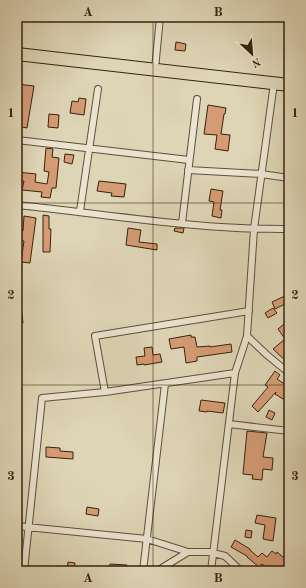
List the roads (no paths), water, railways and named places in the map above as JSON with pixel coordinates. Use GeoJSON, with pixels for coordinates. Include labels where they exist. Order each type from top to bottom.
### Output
{"type":"FeatureCollection","features":[{"type":"Feature","properties":{"kind":"highway"},"geometry":{"type":"LineString","coordinates":[[17,54],[155,69],[289,86]]}},
{"type":"Feature","properties":{"kind":"street"},"geometry":{"type":"LineString","coordinates":[[155,69],[160,17]]}},
{"type":"Feature","properties":{"kind":"street"},"geometry":{"type":"LineString","coordinates":[[211,571],[235,373],[247,336],[254,229],[274,84]]}},
{"type":"Feature","properties":{"kind":"street"},"geometry":{"type":"LineString","coordinates":[[80,211],[98,89]]}},
{"type":"Feature","properties":{"kind":"street"},"geometry":{"type":"LineString","coordinates":[[182,223],[197,99]]}},
{"type":"Feature","properties":{"kind":"street"},"geometry":{"type":"LineString","coordinates":[[17,140],[189,160]]}},
{"type":"Feature","properties":{"kind":"street"},"geometry":{"type":"LineString","coordinates":[[188,170],[261,174],[289,178]]}},
{"type":"Feature","properties":{"kind":"street"},"geometry":{"type":"LineString","coordinates":[[17,205],[182,223],[254,229],[289,229]]}},
{"type":"Feature","properties":{"kind":"street"},"geometry":{"type":"LineString","coordinates":[[105,392],[95,336],[249,310]]}},
{"type":"Feature","properties":{"kind":"street"},"geometry":{"type":"LineString","coordinates":[[247,336],[289,373]]}},
{"type":"Feature","properties":{"kind":"street"},"geometry":{"type":"LineString","coordinates":[[24,571],[42,398],[105,392],[235,373]]}},
{"type":"Feature","properties":{"kind":"street"},"geometry":{"type":"LineString","coordinates":[[143,571],[165,384]]}},
{"type":"Feature","properties":{"kind":"street"},"geometry":{"type":"LineString","coordinates":[[228,424],[289,431]]}},
{"type":"Feature","properties":{"kind":"street"},"geometry":{"type":"LineString","coordinates":[[17,526],[147,539],[188,552],[213,553],[225,556],[241,571]]}},
{"type":"Feature","properties":{"kind":"street"},"geometry":{"type":"LineString","coordinates":[[157,571],[188,552]]}}]}
